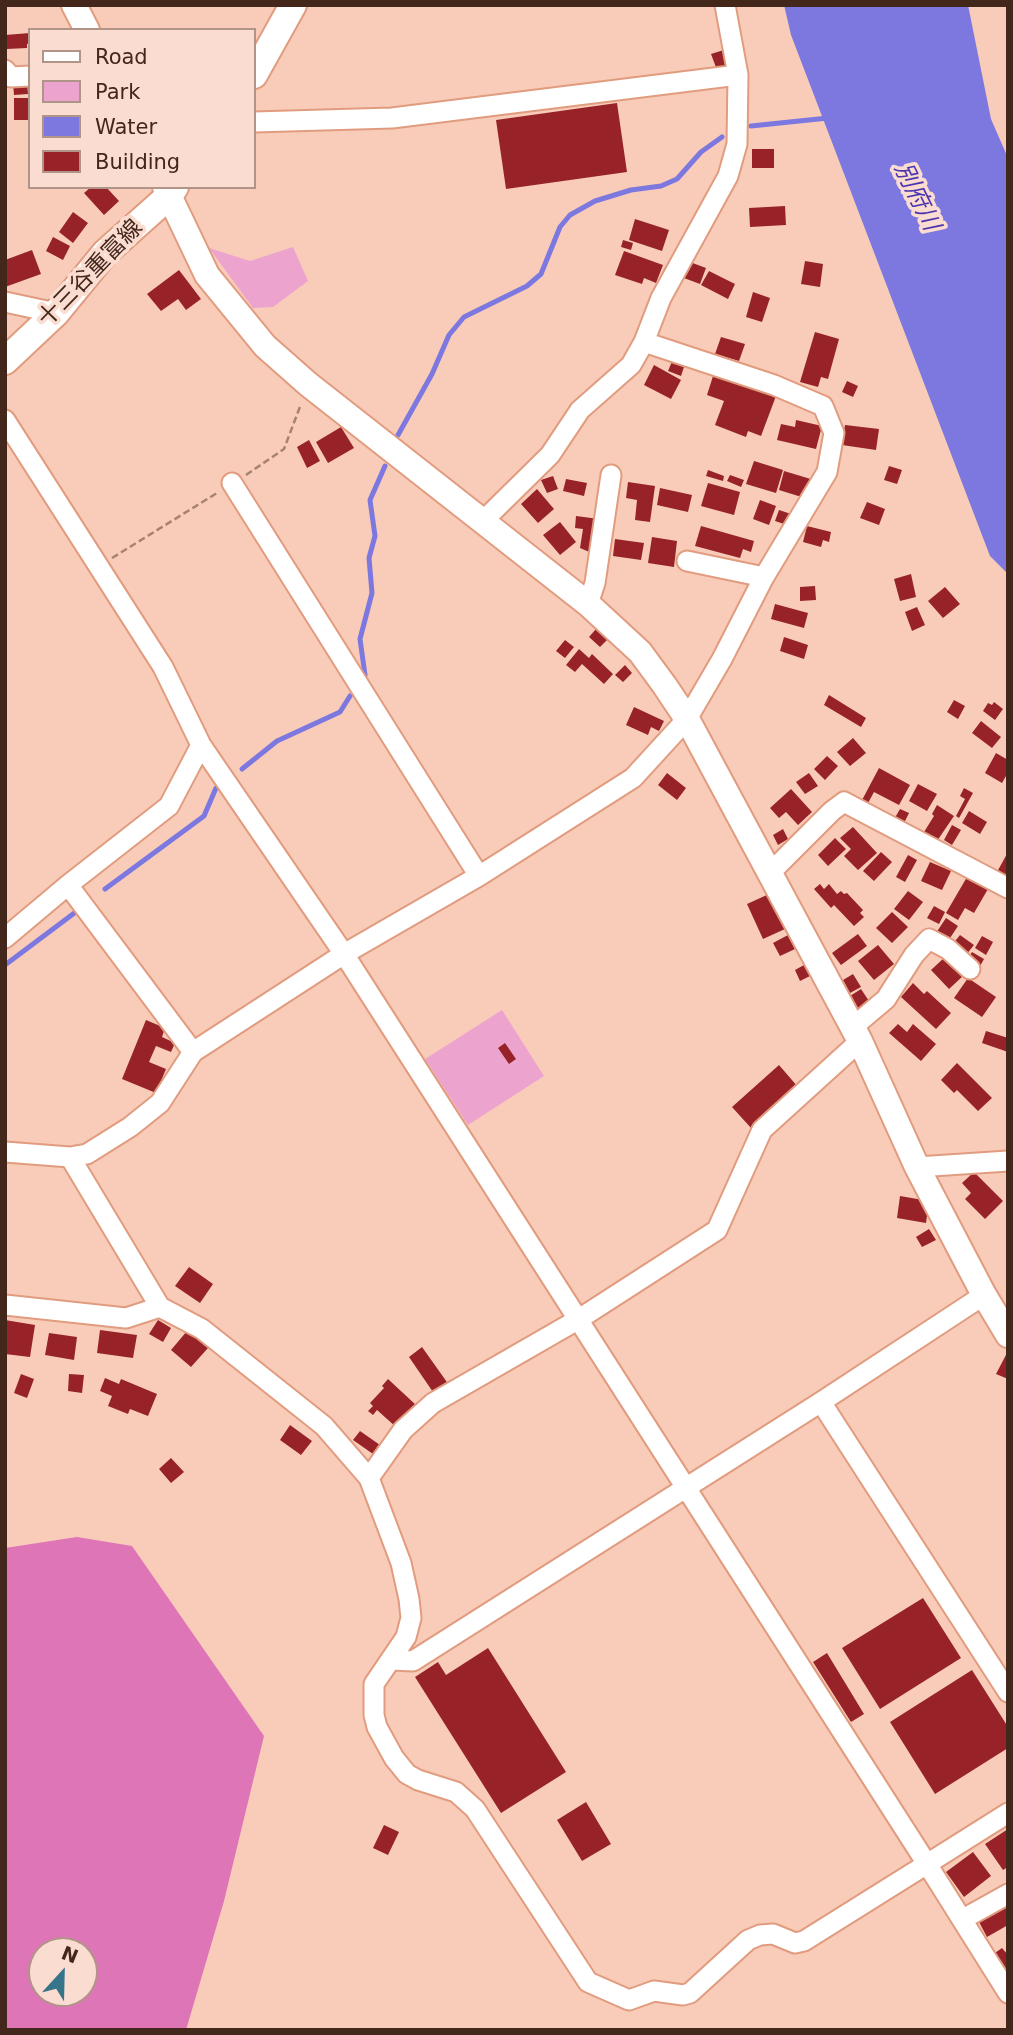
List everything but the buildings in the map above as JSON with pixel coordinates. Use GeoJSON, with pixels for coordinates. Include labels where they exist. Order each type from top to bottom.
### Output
{"type":"FeatureCollection","features":[{"type":"Feature","properties":{"kind":"main road"},"geometry":{"type":"LineString","coordinates":[[256,71],[293,5]]}},
{"type":"Feature","properties":{"kind":"main road","name":"十三谷重富線"},"geometry":{"type":"LineString","coordinates":[[5,361],[56,313],[105,253],[170,190]]}},
{"type":"Feature","properties":{"kind":"street"},"geometry":{"type":"LineString","coordinates":[[74,5],[86,28]]}},
{"type":"Feature","properties":{"kind":"street"},"geometry":{"type":"LineString","coordinates":[[483,521],[550,455],[580,410],[631,365],[644,342],[661,298],[728,176],[737,144],[737,75],[725,5]]}},
{"type":"Feature","properties":{"kind":"street"},"geometry":{"type":"LineString","coordinates":[[5,70],[11,77],[28,76]]}},
{"type":"Feature","properties":{"kind":"street"},"geometry":{"type":"LineString","coordinates":[[256,122],[392,118],[737,75]]}},
{"type":"Feature","properties":{"kind":"street"},"geometry":{"type":"LineString","coordinates":[[170,190],[207,275],[265,345],[308,384],[588,604],[640,652],[687,719],[857,1034],[917,1167],[1008,1335]]}},
{"type":"Feature","properties":{"kind":"street"},"geometry":{"type":"LineString","coordinates":[[5,302],[56,313]]}},
{"type":"Feature","properties":{"kind":"street"},"geometry":{"type":"LineString","coordinates":[[5,1152],[70,1157],[87,1154],[130,1127],[160,1103],[193,1052],[344,954],[479,876],[633,778],[687,719],[722,659],[764,577],[827,472],[834,433],[823,406],[774,385],[644,342]]}},
{"type":"Feature","properties":{"kind":"street"},"geometry":{"type":"LineString","coordinates":[[5,420],[163,667],[201,745],[344,954],[1008,1993]]}},
{"type":"Feature","properties":{"kind":"street"},"geometry":{"type":"LineString","coordinates":[[588,604],[595,583],[611,475]]}},
{"type":"Feature","properties":{"kind":"street"},"geometry":{"type":"LineString","coordinates":[[232,483],[479,876]]}},
{"type":"Feature","properties":{"kind":"street"},"geometry":{"type":"LineString","coordinates":[[687,561],[764,577]]}},
{"type":"Feature","properties":{"kind":"street"},"geometry":{"type":"LineString","coordinates":[[5,938],[169,806],[201,745]]}},
{"type":"Feature","properties":{"kind":"street"},"geometry":{"type":"LineString","coordinates":[[770,873],[844,802],[1008,888]]}},
{"type":"Feature","properties":{"kind":"street"},"geometry":{"type":"LineString","coordinates":[[68,885],[193,1052]]}},
{"type":"Feature","properties":{"kind":"street"},"geometry":{"type":"LineString","coordinates":[[369,1478],[403,1430],[433,1403],[579,1319],[717,1230],[762,1130],[857,1034],[886,999],[914,955],[929,939],[948,949],[970,969]]}},
{"type":"Feature","properties":{"kind":"street"},"geometry":{"type":"LineString","coordinates":[[70,1157],[160,1307],[202,1329],[324,1426],[369,1478],[401,1563],[411,1618],[406,1637],[374,1684],[374,1715],[377,1727],[394,1758],[407,1774],[456,1791],[467,1799],[587,1982],[629,2000],[654,1991],[683,1995],[690,1993],[748,1940],[760,1935],[774,1934],[795,1943],[804,1941],[1008,1813]]}},
{"type":"Feature","properties":{"kind":"street"},"geometry":{"type":"LineString","coordinates":[[917,1167],[1008,1161]]}},
{"type":"Feature","properties":{"kind":"street"},"geometry":{"type":"LineString","coordinates":[[392,1660],[413,1661],[821,1402],[984,1295]]}},
{"type":"Feature","properties":{"kind":"street"},"geometry":{"type":"LineString","coordinates":[[5,1306],[126,1318],[160,1307]]}},
{"type":"Feature","properties":{"kind":"street"},"geometry":{"type":"LineString","coordinates":[[821,1402],[1008,1692]]}},
{"type":"Feature","properties":{"kind":"street"},"geometry":{"type":"LineString","coordinates":[[962,1919],[1008,1894]]}},
{"type":"Feature","properties":{"kind":"green space"},"geometry":{"type":"Polygon","coordinates":[[[293,247],[308,281],[273,307],[253,308],[209,248],[250,261],[293,247]]]}},
{"type":"Feature","properties":{"kind":"green space"},"geometry":{"type":"Polygon","coordinates":[[[502,1010],[544,1076],[468,1125],[425,1059],[502,1010]]]}},
{"type":"Feature","properties":{"kind":"shaded area"},"geometry":{"type":"Polygon","coordinates":[[[77,1537],[132,1546],[264,1736],[224,1901],[186,2030],[5,2030],[5,1548],[77,1537]]]}},
{"type":"Feature","properties":{"kind":"water","name":"別府川"},"geometry":{"type":"Polygon","coordinates":[[[784,5],[968,5],[991,119],[1008,158],[1008,574],[990,556],[791,35],[784,5]]]}},
{"type":"Feature","properties":{"kind":"waterway"},"geometry":{"type":"LineString","coordinates":[[751,126],[828,118]]}},
{"type":"Feature","properties":{"kind":"waterway"},"geometry":{"type":"LineString","coordinates":[[398,435],[432,374],[449,335],[464,317],[527,286],[541,274],[560,227],[570,215],[595,201],[631,190],[661,186],[677,179],[701,152],[722,137]]}},
{"type":"Feature","properties":{"kind":"waterway"},"geometry":{"type":"LineString","coordinates":[[365,675],[360,639],[372,593],[369,558],[375,536],[370,500],[385,466]]}},
{"type":"Feature","properties":{"kind":"waterway"},"geometry":{"type":"LineString","coordinates":[[242,769],[277,741],[340,712],[350,696]]}},
{"type":"Feature","properties":{"kind":"waterway"},"geometry":{"type":"LineString","coordinates":[[105,889],[204,816],[216,788]]}},
{"type":"Feature","properties":{"kind":"waterway"},"geometry":{"type":"LineString","coordinates":[[5,965],[81,908]]}}]}
